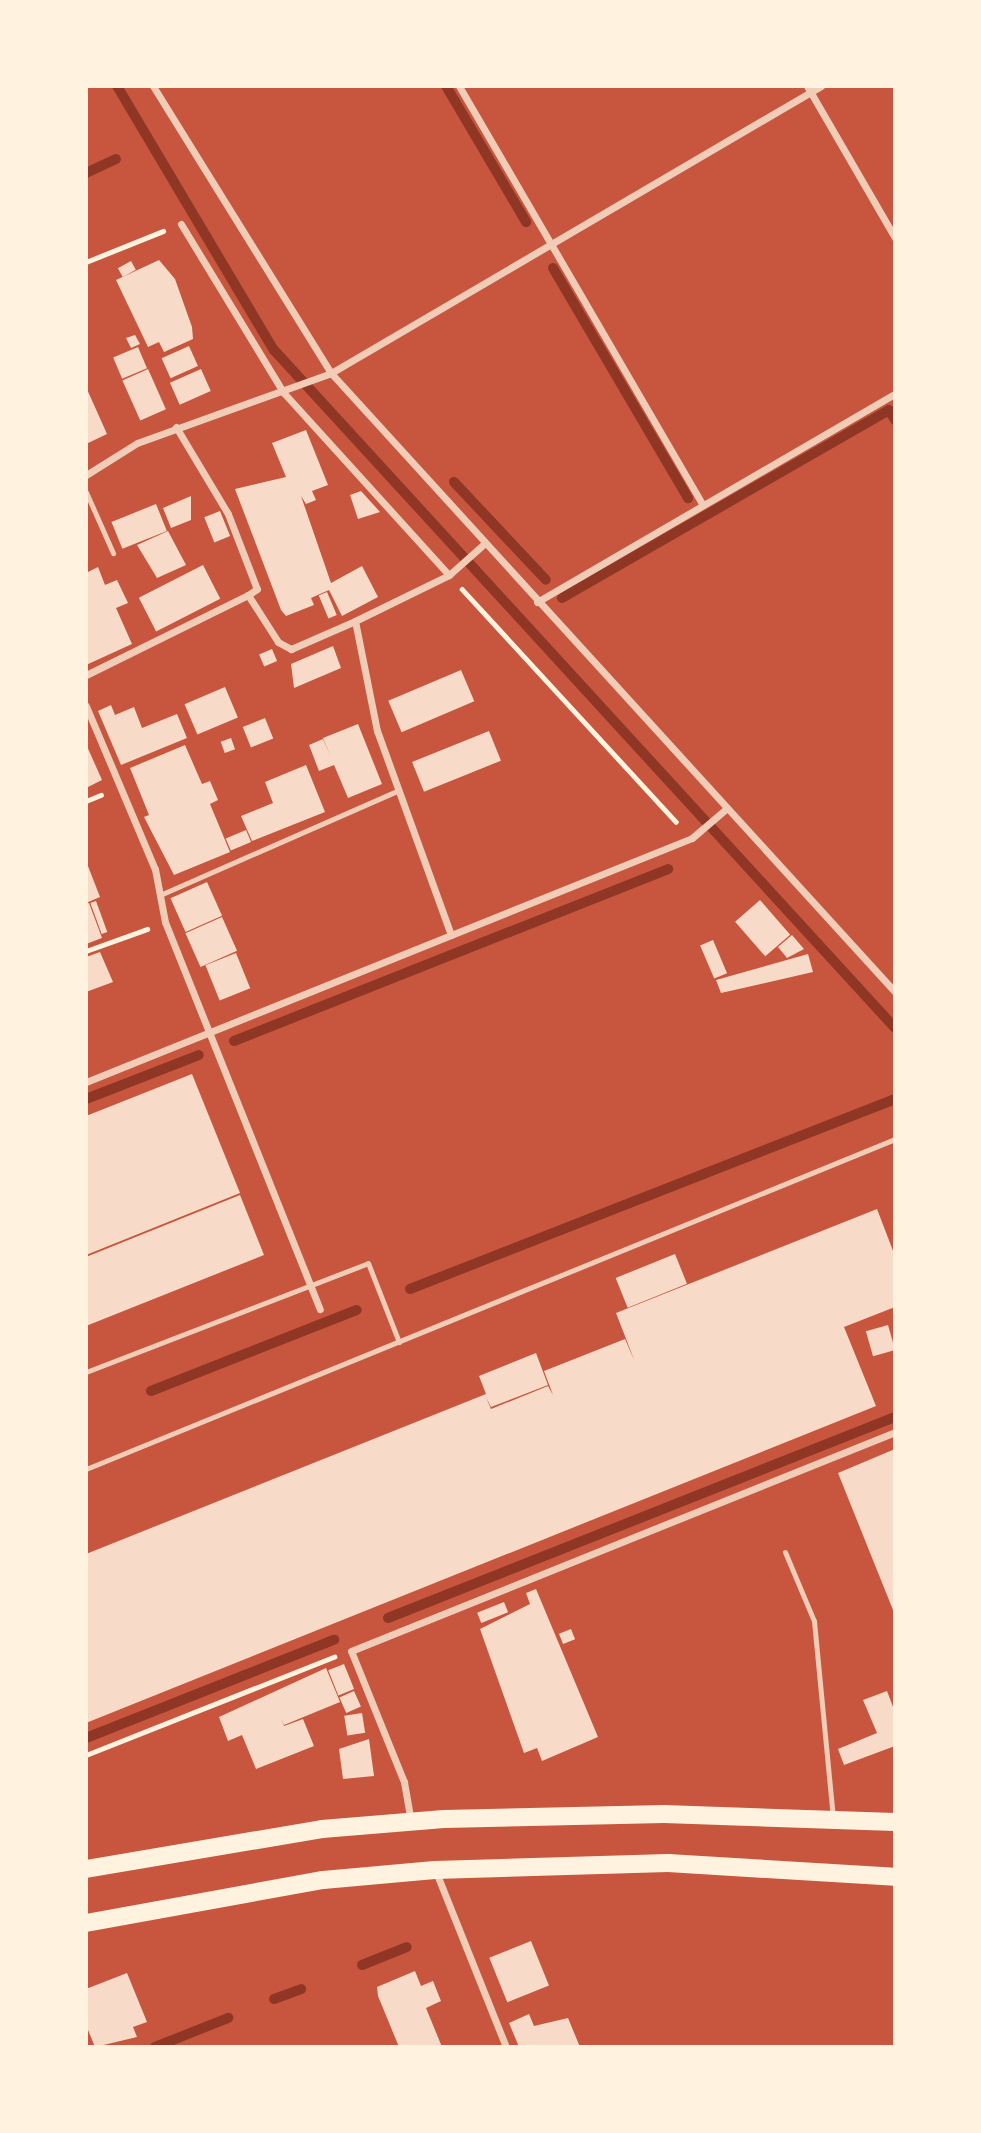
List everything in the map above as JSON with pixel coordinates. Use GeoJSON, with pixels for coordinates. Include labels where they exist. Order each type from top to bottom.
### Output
{"type":"FeatureCollection","features":[{"type":"Feature","properties":{"kind":"main road"},"geometry":{"type":"LineString","coordinates":[[86,1869],[322,1829],[411,1822],[624,1813],[895,1822]]}},
{"type":"Feature","properties":{"kind":"main road"},"geometry":{"type":"LineString","coordinates":[[86,1923],[323,1880],[435,1870],[668,1863],[895,1877]]}},
{"type":"Feature","properties":{"kind":"street"},"geometry":{"type":"LineString","coordinates":[[153,86],[331,373],[895,992]]}},
{"type":"Feature","properties":{"kind":"street"},"geometry":{"type":"LineString","coordinates":[[459,86],[702,503]]}},
{"type":"Feature","properties":{"kind":"street"},"geometry":{"type":"LineString","coordinates":[[86,475],[176,427],[331,373],[809,89],[821,86]]}},
{"type":"Feature","properties":{"kind":"street"},"geometry":{"type":"LineString","coordinates":[[809,89],[895,238]]}},
{"type":"Feature","properties":{"kind":"street"},"geometry":{"type":"LineString","coordinates":[[181,224],[285,391],[451,574]]}},
{"type":"Feature","properties":{"kind":"street"},"geometry":{"type":"LineString","coordinates":[[537,602],[702,503],[895,394]]}},
{"type":"Feature","properties":{"kind":"street"},"geometry":{"type":"LineString","coordinates":[[86,675],[257,589],[228,514],[176,427]]}},
{"type":"Feature","properties":{"kind":"street"},"geometry":{"type":"LineString","coordinates":[[248,595],[278,642],[291,649],[451,574],[485,543]]}},
{"type":"Feature","properties":{"kind":"street"},"geometry":{"type":"LineString","coordinates":[[355,621],[377,731],[451,935]]}},
{"type":"Feature","properties":{"kind":"street"},"geometry":{"type":"LineString","coordinates":[[86,706],[160,895],[165,922],[320,1309]]}},
{"type":"Feature","properties":{"kind":"street"},"geometry":{"type":"LineString","coordinates":[[86,1082],[691,839],[727,808]]}},
{"type":"Feature","properties":{"kind":"street"},"geometry":{"type":"LineString","coordinates":[[411,1822],[404,1782],[351,1651],[895,1432]]}},
{"type":"Feature","properties":{"kind":"street"},"geometry":{"type":"LineString","coordinates":[[435,1870],[506,2047]]}},
{"type":"Feature","properties":{"kind":"lane"},"geometry":{"type":"LineString","coordinates":[[86,492],[113,553]]}},
{"type":"Feature","properties":{"kind":"lane"},"geometry":{"type":"LineString","coordinates":[[160,895],[399,790]]}},
{"type":"Feature","properties":{"kind":"lane"},"geometry":{"type":"LineString","coordinates":[[86,1469],[895,1139]]}},
{"type":"Feature","properties":{"kind":"lane"},"geometry":{"type":"LineString","coordinates":[[86,1372],[369,1263],[399,1342]]}},
{"type":"Feature","properties":{"kind":"lane"},"geometry":{"type":"LineString","coordinates":[[785,1552],[814,1621],[833,1818]]}},
{"type":"Feature","properties":{"kind":"path"},"geometry":{"type":"LineString","coordinates":[[86,262],[181,224]]}},
{"type":"Feature","properties":{"kind":"path"},"geometry":{"type":"LineString","coordinates":[[451,574],[691,839]]}},
{"type":"Feature","properties":{"kind":"path"},"geometry":{"type":"LineString","coordinates":[[86,951],[165,922]]}},
{"type":"Feature","properties":{"kind":"path"},"geometry":{"type":"LineString","coordinates":[[86,1755],[351,1651]]}},
{"type":"Feature","properties":{"kind":"building"},"geometry":{"type":"Polygon","coordinates":[[[159,260],[175,279],[192,327],[193,339],[164,352],[159,342],[148,347],[116,280],[159,260]]]}},
{"type":"Feature","properties":{"kind":"building"},"geometry":{"type":"Polygon","coordinates":[[[131,261],[136,270],[123,277],[118,268],[131,261]]]}},
{"type":"Feature","properties":{"kind":"building"},"geometry":{"type":"Polygon","coordinates":[[[135,335],[140,344],[131,348],[126,338],[135,335]]]}},
{"type":"Feature","properties":{"kind":"building"},"geometry":{"type":"Polygon","coordinates":[[[189,346],[198,366],[171,378],[162,358],[189,346]]]}},
{"type":"Feature","properties":{"kind":"building"},"geometry":{"type":"Polygon","coordinates":[[[138,347],[147,368],[122,379],[113,358],[138,347]]]}},
{"type":"Feature","properties":{"kind":"building"},"geometry":{"type":"Polygon","coordinates":[[[148,369],[166,409],[140,421],[122,380],[148,369]]]}},
{"type":"Feature","properties":{"kind":"building"},"geometry":{"type":"Polygon","coordinates":[[[201,369],[211,391],[180,405],[170,383],[201,369]]]}},
{"type":"Feature","properties":{"kind":"building"},"geometry":{"type":"Polygon","coordinates":[[[86,387],[107,434],[86,444],[86,387]]]}},
{"type":"Feature","properties":{"kind":"building"},"geometry":{"type":"Polygon","coordinates":[[[306,430],[328,485],[312,491],[316,500],[306,504],[301,496],[331,583],[362,566],[378,597],[342,616],[329,590],[311,598],[314,605],[286,616],[281,610],[235,489],[286,477],[272,443],[306,430]]]}},
{"type":"Feature","properties":{"kind":"building"},"geometry":{"type":"Polygon","coordinates":[[[361,491],[380,512],[358,519],[350,495],[361,491]]]}},
{"type":"Feature","properties":{"kind":"building"},"geometry":{"type":"Polygon","coordinates":[[[191,496],[191,520],[171,528],[163,508],[191,496]]]}},
{"type":"Feature","properties":{"kind":"building"},"geometry":{"type":"Polygon","coordinates":[[[156,504],[167,531],[122,549],[111,522],[156,504]]]}},
{"type":"Feature","properties":{"kind":"building"},"geometry":{"type":"Polygon","coordinates":[[[220,511],[230,536],[214,542],[204,517],[220,511]]]}},
{"type":"Feature","properties":{"kind":"building"},"geometry":{"type":"Polygon","coordinates":[[[168,531],[186,565],[157,578],[137,545],[168,531]]]}},
{"type":"Feature","properties":{"kind":"building"},"geometry":{"type":"Polygon","coordinates":[[[203,565],[220,599],[156,632],[139,598],[203,565]]]}},
{"type":"Feature","properties":{"kind":"building"},"geometry":{"type":"Polygon","coordinates":[[[98,567],[105,585],[117,580],[128,603],[116,608],[132,644],[86,665],[86,573],[98,567]]]}},
{"type":"Feature","properties":{"kind":"building"},"geometry":{"type":"Polygon","coordinates":[[[327,592],[337,615],[328,619],[319,596],[327,592]]]}},
{"type":"Feature","properties":{"kind":"building"},"geometry":{"type":"Polygon","coordinates":[[[333,646],[341,668],[294,688],[291,664],[333,646]]]}},
{"type":"Feature","properties":{"kind":"building"},"geometry":{"type":"Polygon","coordinates":[[[272,649],[277,661],[264,666],[259,654],[272,649]]]}},
{"type":"Feature","properties":{"kind":"building"},"geometry":{"type":"Polygon","coordinates":[[[461,670],[474,701],[402,732],[388,701],[461,670]]]}},
{"type":"Feature","properties":{"kind":"building"},"geometry":{"type":"Polygon","coordinates":[[[225,687],[238,717],[197,735],[184,704],[225,687]]]}},
{"type":"Feature","properties":{"kind":"building"},"geometry":{"type":"Polygon","coordinates":[[[111,705],[115,715],[134,707],[142,728],[177,714],[187,738],[121,765],[98,711],[111,705]]]}},
{"type":"Feature","properties":{"kind":"building"},"geometry":{"type":"Polygon","coordinates":[[[265,718],[273,738],[251,747],[243,727],[265,718]]]}},
{"type":"Feature","properties":{"kind":"building"},"geometry":{"type":"Polygon","coordinates":[[[358,724],[382,784],[348,798],[334,765],[319,771],[309,745],[323,739],[331,757],[323,738],[358,724]]]}},
{"type":"Feature","properties":{"kind":"building"},"geometry":{"type":"Polygon","coordinates":[[[489,731],[501,761],[424,792],[412,762],[489,731]]]}},
{"type":"Feature","properties":{"kind":"building"},"geometry":{"type":"Polygon","coordinates":[[[231,738],[235,749],[225,753],[221,742],[231,738]]]}},
{"type":"Feature","properties":{"kind":"building"},"geometry":{"type":"Polygon","coordinates":[[[86,744],[102,780],[86,788],[86,744]]]}},
{"type":"Feature","properties":{"kind":"building"},"geometry":{"type":"Polygon","coordinates":[[[185,745],[202,784],[210,781],[218,800],[210,804],[230,852],[174,875],[144,817],[149,815],[130,768],[185,745]]]}},
{"type":"Feature","properties":{"kind":"building"},"geometry":{"type":"Polygon","coordinates":[[[306,765],[325,812],[252,841],[241,816],[273,803],[265,782],[306,765]]]}},
{"type":"Feature","properties":{"kind":"building"},"geometry":{"type":"Polygon","coordinates":[[[246,830],[251,842],[231,851],[226,839],[246,830]]]}},
{"type":"Feature","properties":{"kind":"building"},"geometry":{"type":"Polygon","coordinates":[[[86,861],[100,897],[86,903],[86,861]]]}},
{"type":"Feature","properties":{"kind":"building"},"geometry":{"type":"Polygon","coordinates":[[[207,882],[222,916],[186,932],[170,898],[207,882]]]}},
{"type":"Feature","properties":{"kind":"building"},"geometry":{"type":"Polygon","coordinates":[[[760,900],[790,935],[765,956],[735,922],[760,900]]]}},
{"type":"Feature","properties":{"kind":"building"},"geometry":{"type":"Polygon","coordinates":[[[96,901],[107,932],[102,934],[90,903],[96,901]]]}},
{"type":"Feature","properties":{"kind":"building"},"geometry":{"type":"Polygon","coordinates":[[[89,903],[102,938],[86,944],[86,904],[89,903]]]}},
{"type":"Feature","properties":{"kind":"building"},"geometry":{"type":"Polygon","coordinates":[[[222,917],[237,951],[201,967],[185,933],[222,917]]]}},
{"type":"Feature","properties":{"kind":"building"},"geometry":{"type":"Polygon","coordinates":[[[792,935],[804,949],[787,958],[778,947],[792,935]]]}},
{"type":"Feature","properties":{"kind":"building"},"geometry":{"type":"Polygon","coordinates":[[[713,940],[727,973],[714,979],[700,945],[713,940]]]}},
{"type":"Feature","properties":{"kind":"building"},"geometry":{"type":"Polygon","coordinates":[[[100,952],[113,982],[86,992],[86,957],[100,952]]]}},
{"type":"Feature","properties":{"kind":"building"},"geometry":{"type":"Polygon","coordinates":[[[236,953],[250,988],[220,1001],[205,965],[236,953]]]}},
{"type":"Feature","properties":{"kind":"building"},"geometry":{"type":"Polygon","coordinates":[[[808,954],[813,972],[721,993],[716,980],[808,954]]]}},
{"type":"Feature","properties":{"kind":"building"},"geometry":{"type":"Polygon","coordinates":[[[192,1074],[240,1193],[86,1255],[86,1116],[192,1074]]]}},
{"type":"Feature","properties":{"kind":"building"},"geometry":{"type":"Polygon","coordinates":[[[240,1195],[264,1255],[86,1326],[86,1257],[240,1195]]]}},
{"type":"Feature","properties":{"kind":"building"},"geometry":{"type":"Polygon","coordinates":[[[877,1209],[895,1256],[895,1307],[844,1327],[876,1406],[86,1723],[86,1554],[486,1394],[479,1376],[536,1353],[548,1385],[491,1407],[486,1397],[491,1409],[548,1386],[553,1395],[544,1371],[625,1339],[635,1362],[616,1313],[877,1209]]]}},
{"type":"Feature","properties":{"kind":"building"},"geometry":{"type":"Polygon","coordinates":[[[675,1254],[687,1284],[628,1308],[616,1278],[675,1254]]]}},
{"type":"Feature","properties":{"kind":"building"},"geometry":{"type":"Polygon","coordinates":[[[888,1325],[895,1350],[873,1356],[866,1331],[888,1325]]]}},
{"type":"Feature","properties":{"kind":"building"},"geometry":{"type":"Polygon","coordinates":[[[895,1449],[895,1615],[838,1473],[895,1449]]]}},
{"type":"Feature","properties":{"kind":"building"},"geometry":{"type":"Polygon","coordinates":[[[536,1589],[598,1737],[542,1761],[537,1748],[524,1753],[480,1629],[530,1604],[526,1593],[536,1589]]]}},
{"type":"Feature","properties":{"kind":"building"},"geometry":{"type":"Polygon","coordinates":[[[504,1602],[508,1612],[481,1623],[477,1613],[504,1602]]]}},
{"type":"Feature","properties":{"kind":"building"},"geometry":{"type":"Polygon","coordinates":[[[571,1629],[575,1639],[563,1644],[559,1634],[571,1629]]]}},
{"type":"Feature","properties":{"kind":"building"},"geometry":{"type":"Polygon","coordinates":[[[344,1664],[354,1689],[338,1695],[328,1670],[344,1664]]]}},
{"type":"Feature","properties":{"kind":"building"},"geometry":{"type":"Polygon","coordinates":[[[326,1668],[340,1702],[284,1725],[281,1718],[284,1726],[303,1719],[314,1746],[256,1769],[242,1735],[228,1741],[219,1717],[326,1668]]]}},
{"type":"Feature","properties":{"kind":"building"},"geometry":{"type":"Polygon","coordinates":[[[354,1691],[361,1707],[346,1713],[339,1698],[354,1691]]]}},
{"type":"Feature","properties":{"kind":"building"},"geometry":{"type":"Polygon","coordinates":[[[887,1691],[895,1712],[895,1746],[844,1765],[838,1749],[877,1733],[863,1700],[887,1691]]]}},
{"type":"Feature","properties":{"kind":"building"},"geometry":{"type":"Polygon","coordinates":[[[362,1713],[365,1733],[347,1736],[344,1716],[362,1713]]]}},
{"type":"Feature","properties":{"kind":"building"},"geometry":{"type":"Polygon","coordinates":[[[369,1739],[374,1776],[343,1779],[339,1749],[369,1739]]]}},
{"type":"Feature","properties":{"kind":"building"},"geometry":{"type":"Polygon","coordinates":[[[531,1941],[549,1986],[507,2002],[489,1958],[531,1941]]]}},
{"type":"Feature","properties":{"kind":"building"},"geometry":{"type":"Polygon","coordinates":[[[415,1971],[421,1986],[433,1981],[441,2001],[426,2008],[442,2047],[399,2047],[378,1996],[377,1987],[415,1971]]]}},
{"type":"Feature","properties":{"kind":"building"},"geometry":{"type":"Polygon","coordinates":[[[127,1973],[147,2022],[133,2027],[137,2037],[95,2047],[86,2025],[86,1989],[127,1973]]]}},
{"type":"Feature","properties":{"kind":"building"},"geometry":{"type":"Polygon","coordinates":[[[529,2014],[534,2026],[568,2018],[580,2047],[519,2047],[509,2023],[529,2014]]]}},
{"type":"Feature","properties":{"kind":"waterway"},"geometry":{"type":"LineString","coordinates":[[117,86],[274,350],[895,1028]]}},
{"type":"Feature","properties":{"kind":"waterway"},"geometry":{"type":"LineString","coordinates":[[446,86],[526,222]]}},
{"type":"Feature","properties":{"kind":"waterway"},"geometry":{"type":"LineString","coordinates":[[86,173],[116,159]]}},
{"type":"Feature","properties":{"kind":"waterway"},"geometry":{"type":"LineString","coordinates":[[553,268],[688,498]]}},
{"type":"Feature","properties":{"kind":"waterway"},"geometry":{"type":"LineString","coordinates":[[562,598],[889,410],[895,420]]}},
{"type":"Feature","properties":{"kind":"waterway"},"geometry":{"type":"LineString","coordinates":[[454,482],[546,580]]}},
{"type":"Feature","properties":{"kind":"waterway"},"geometry":{"type":"LineString","coordinates":[[234,1041],[668,869]]}},
{"type":"Feature","properties":{"kind":"waterway"},"geometry":{"type":"LineString","coordinates":[[86,1099],[199,1055]]}},
{"type":"Feature","properties":{"kind":"waterway"},"geometry":{"type":"LineString","coordinates":[[410,1289],[895,1099]]}},
{"type":"Feature","properties":{"kind":"waterway"},"geometry":{"type":"LineString","coordinates":[[151,1391],[357,1310]]}},
{"type":"Feature","properties":{"kind":"waterway"},"geometry":{"type":"LineString","coordinates":[[388,1618],[895,1417]]}},
{"type":"Feature","properties":{"kind":"waterway"},"geometry":{"type":"LineString","coordinates":[[86,1738],[334,1640]]}},
{"type":"Feature","properties":{"kind":"waterway"},"geometry":{"type":"LineString","coordinates":[[362,1965],[407,1947]]}},
{"type":"Feature","properties":{"kind":"waterway"},"geometry":{"type":"LineString","coordinates":[[274,1999],[301,1989]]}},
{"type":"Feature","properties":{"kind":"waterway"},"geometry":{"type":"LineString","coordinates":[[155,2047],[228,2018]]}}]}
